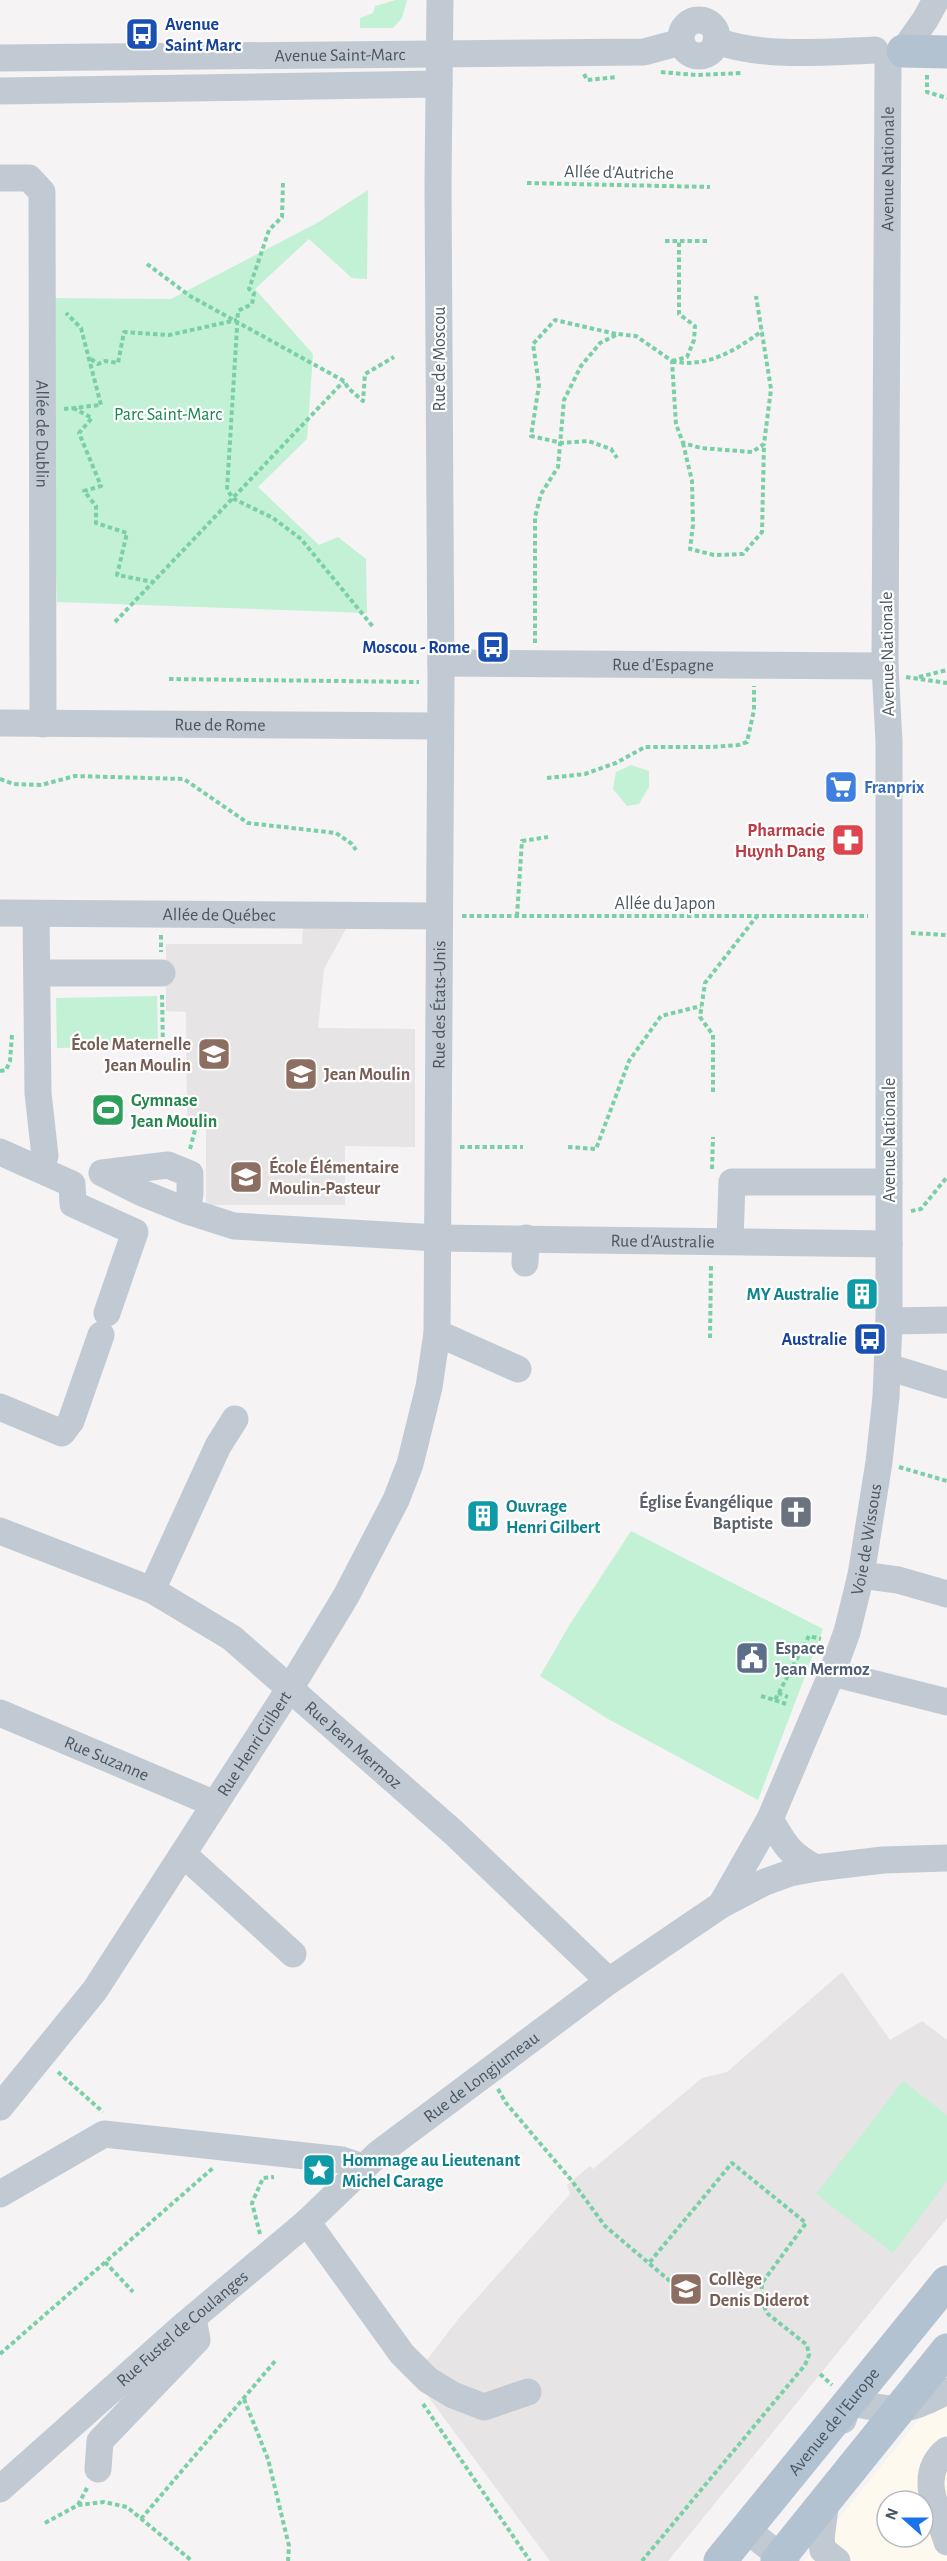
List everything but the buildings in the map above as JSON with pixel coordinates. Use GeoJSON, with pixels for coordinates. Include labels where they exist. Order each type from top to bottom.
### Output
{"type":"FeatureCollection","features":[{"type":"Feature","properties":{"kind":"main road"},"geometry":{"type":"LineString","coordinates":[[888,55],[937,62]]}},
{"type":"Feature","properties":{"kind":"main road","name":"Avenue de l'Europe"},"geometry":{"type":"LineString","coordinates":[[720,2561],[751,2533],[849,2403],[947,2282]]}},
{"type":"Feature","properties":{"kind":"main road"},"geometry":{"type":"LineString","coordinates":[[781,2560],[826,2500],[911,2407],[947,2350]]}},
{"type":"Feature","properties":{"kind":"street","name":"Rue de Moscou"},"geometry":{"type":"LineString","coordinates":[[440,0],[441,673]]}},
{"type":"Feature","properties":{"kind":"street"},"geometry":{"type":"LineString","coordinates":[[716,41],[736,48],[888,55],[925,20],[936,0]]}},
{"type":"Feature","properties":{"kind":"street"},"geometry":{"type":"LineString","coordinates":[[696,10],[712,26],[716,41],[710,51],[699,56],[688,52],[681,42],[683,30],[696,10]]}},
{"type":"Feature","properties":{"kind":"street","name":"Avenue Saint-Marc"},"geometry":{"type":"LineString","coordinates":[[0,58],[644,52],[681,42]]}},
{"type":"Feature","properties":{"kind":"street","name":"Avenue Nationale"},"geometry":{"type":"LineString","coordinates":[[888,55],[885,668],[889,742],[889,1244]]}},
{"type":"Feature","properties":{"kind":"street","name":"Avenue Saint-Marc"},"geometry":{"type":"LineString","coordinates":[[0,91],[440,84]]}},
{"type":"Feature","properties":{"kind":"street","name":"Allée de Dublin"},"geometry":{"type":"LineString","coordinates":[[0,178],[29,178],[42,192],[44,724]]}},
{"type":"Feature","properties":{"kind":"street","name":"Rue d'Espagne"},"geometry":{"type":"LineString","coordinates":[[441,673],[535,664],[885,668]]}},
{"type":"Feature","properties":{"kind":"street","name":"Rue des États-Unis"},"geometry":{"type":"LineString","coordinates":[[437,1339],[441,673]]}},
{"type":"Feature","properties":{"kind":"street","name":"Rue de Rome"},"geometry":{"type":"LineString","coordinates":[[0,723],[440,726]]}},
{"type":"Feature","properties":{"kind":"street","name":"Allée de Québec"},"geometry":{"type":"LineString","coordinates":[[0,913],[439,916]]}},
{"type":"Feature","properties":{"kind":"street"},"geometry":{"type":"LineString","coordinates":[[36,914],[38,1093],[45,1156]]}},
{"type":"Feature","properties":{"kind":"street"},"geometry":{"type":"LineString","coordinates":[[37,973],[162,973]]}},
{"type":"Feature","properties":{"kind":"street"},"geometry":{"type":"LineString","coordinates":[[0,1152],[72,1184],[73,1204],[135,1232],[71,1421],[62,1433],[0,1407]]}},
{"type":"Feature","properties":{"kind":"street"},"geometry":{"type":"LineString","coordinates":[[721,1241],[732,1182],[889,1182]]}},
{"type":"Feature","properties":{"kind":"street","name":"Rue d'Australie"},"geometry":{"type":"LineString","coordinates":[[187,1211],[234,1226],[437,1238],[526,1251],[721,1241],[889,1244]]}},
{"type":"Feature","properties":{"kind":"street","name":"Voie de Wissous"},"geometry":{"type":"LineString","coordinates":[[721,1905],[770,1819],[847,1632],[861,1575],[879,1462],[888,1366],[889,1244]]}},
{"type":"Feature","properties":{"kind":"street"},"geometry":{"type":"LineString","coordinates":[[889,1321],[947,1320]]}},
{"type":"Feature","properties":{"kind":"street"},"geometry":{"type":"LineString","coordinates":[[437,1339],[518,1369]]}},
{"type":"Feature","properties":{"kind":"street","name":"Rue Henri Gilbert"},"geometry":{"type":"LineString","coordinates":[[0,2106],[94,1990],[290,1688],[346,1596],[396,1500],[410,1464],[429,1387],[437,1339]]}},
{"type":"Feature","properties":{"kind":"street"},"geometry":{"type":"LineString","coordinates":[[888,1366],[947,1385]]}},
{"type":"Feature","properties":{"kind":"street"},"geometry":{"type":"LineString","coordinates":[[152,1590],[218,1446],[235,1419]]}},
{"type":"Feature","properties":{"kind":"street","name":"Rue Jean Mermoz"},"geometry":{"type":"LineString","coordinates":[[0,1531],[152,1590],[232,1638],[453,1832],[609,1981]]}},
{"type":"Feature","properties":{"kind":"street"},"geometry":{"type":"LineString","coordinates":[[861,1575],[898,1580],[947,1593]]}},
{"type":"Feature","properties":{"kind":"street"},"geometry":{"type":"LineString","coordinates":[[832,1673],[947,1702]]}},
{"type":"Feature","properties":{"kind":"street","name":"Rue Suzanne"},"geometry":{"type":"LineString","coordinates":[[3,1717],[215,1804]]}},
{"type":"Feature","properties":{"kind":"street"},"geometry":{"type":"LineString","coordinates":[[770,1819],[785,1847],[798,1859],[816,1868]]}},
{"type":"Feature","properties":{"kind":"street","name":"Voie de Wissous"},"geometry":{"type":"LineString","coordinates":[[765,1882],[764,1849],[770,1819]]}},
{"type":"Feature","properties":{"kind":"street"},"geometry":{"type":"LineString","coordinates":[[183,1854],[293,1954]]}},
{"type":"Feature","properties":{"kind":"street","name":"Rue de Longjumeau"},"geometry":{"type":"LineString","coordinates":[[363,2167],[609,1981],[721,1905],[765,1882],[790,1873],[883,1860],[947,1858]]}},
{"type":"Feature","properties":{"kind":"street"},"geometry":{"type":"LineString","coordinates":[[0,2194],[104,2134],[342,2160],[363,2167]]}},
{"type":"Feature","properties":{"kind":"street","name":"Rue Fustel de Coulanges"},"geometry":{"type":"LineString","coordinates":[[0,2489],[193,2318],[307,2222],[363,2167]]}},
{"type":"Feature","properties":{"kind":"street"},"geometry":{"type":"LineString","coordinates":[[307,2222],[409,2361],[428,2380],[453,2395],[484,2407],[528,2392]]}},
{"type":"Feature","properties":{"kind":"street"},"geometry":{"type":"LineString","coordinates":[[98,2469],[99,2441],[197,2340],[193,2318]]}},
{"type":"Feature","properties":{"kind":"street"},"geometry":{"type":"LineString","coordinates":[[849,2403],[911,2407],[947,2391]]}},
{"type":"Feature","properties":{"kind":"street"},"geometry":{"type":"LineString","coordinates":[[947,2450],[932,2465],[930,2481],[947,2542]]}},
{"type":"Feature","properties":{"kind":"street"},"geometry":{"type":"LineString","coordinates":[[826,2500],[821,2540],[823,2550],[837,2561]]}},
{"type":"Feature","properties":{"kind":"street"},"geometry":{"type":"LineString","coordinates":[[734,2561],[751,2533],[781,2560]]}},
{"type":"Feature","properties":{"kind":"path"},"geometry":{"type":"LineString","coordinates":[[574,52],[587,81],[618,77]]}},
{"type":"Feature","properties":{"kind":"path"},"geometry":{"type":"LineString","coordinates":[[937,62],[927,93],[947,98]]}},
{"type":"Feature","properties":{"kind":"path"},"geometry":{"type":"LineString","coordinates":[[650,74],[748,73]]}},
{"type":"Feature","properties":{"kind":"path"},"geometry":{"type":"LineString","coordinates":[[284,183],[282,217],[268,230],[249,289],[254,293],[252,304],[238,311],[227,490],[234,499],[273,518],[301,539],[374,628]]}},
{"type":"Feature","properties":{"kind":"path","name":"Allée d'Autriche"},"geometry":{"type":"LineString","coordinates":[[527,183],[710,188]]}},
{"type":"Feature","properties":{"kind":"path"},"geometry":{"type":"LineString","coordinates":[[665,241],[708,242]]}},
{"type":"Feature","properties":{"kind":"path"},"geometry":{"type":"LineString","coordinates":[[672,361],[687,357],[694,340],[694,326],[680,314],[679,241]]}},
{"type":"Feature","properties":{"kind":"path"},"geometry":{"type":"LineString","coordinates":[[147,264],[190,296],[238,320],[344,381],[348,388],[363,401],[365,374],[393,357]]}},
{"type":"Feature","properties":{"kind":"path"},"geometry":{"type":"LineString","coordinates":[[672,361],[676,424],[693,481],[693,525],[690,549],[714,555],[743,554],[762,532],[765,444],[771,389],[756,296]]}},
{"type":"Feature","properties":{"kind":"path"},"geometry":{"type":"LineString","coordinates":[[42,300],[60,306],[81,328],[102,405],[42,411]]}},
{"type":"Feature","properties":{"kind":"path"},"geometry":{"type":"LineString","coordinates":[[91,359],[98,364],[105,361],[118,363],[124,332],[169,336],[238,320]]}},
{"type":"Feature","properties":{"kind":"path"},"geometry":{"type":"LineString","coordinates":[[617,458],[611,449],[588,441],[562,443],[531,436],[539,385],[533,344],[555,321],[636,336],[672,361],[697,364],[734,351],[762,331]]}},
{"type":"Feature","properties":{"kind":"path"},"geometry":{"type":"LineString","coordinates":[[535,664],[535,517],[542,494],[558,467],[562,443],[564,400],[581,366],[600,343],[618,334]]}},
{"type":"Feature","properties":{"kind":"path"},"geometry":{"type":"LineString","coordinates":[[115,622],[344,381]]}},
{"type":"Feature","properties":{"kind":"path"},"geometry":{"type":"LineString","coordinates":[[73,408],[92,418],[79,434],[101,486],[84,491],[96,506],[96,523],[127,533],[117,574],[154,582]]}},
{"type":"Feature","properties":{"kind":"path"},"geometry":{"type":"LineString","coordinates":[[683,443],[701,448],[752,452],[765,444]]}},
{"type":"Feature","properties":{"kind":"path"},"geometry":{"type":"LineString","coordinates":[[547,778],[585,774],[616,763],[645,747],[738,746],[747,742],[754,710],[753,666]]}},
{"type":"Feature","properties":{"kind":"path"},"geometry":{"type":"LineString","coordinates":[[885,668],[905,677],[947,683]]}},
{"type":"Feature","properties":{"kind":"path"},"geometry":{"type":"LineString","coordinates":[[916,677],[947,670]]}},
{"type":"Feature","properties":{"kind":"path"},"geometry":{"type":"LineString","coordinates":[[169,679],[441,673]]}},
{"type":"Feature","properties":{"kind":"path"},"geometry":{"type":"LineString","coordinates":[[0,779],[14,784],[41,785],[75,776],[184,779],[248,823],[336,833],[352,843],[356,850]]}},
{"type":"Feature","properties":{"kind":"path"},"geometry":{"type":"LineString","coordinates":[[517,916],[522,841],[548,837]]}},
{"type":"Feature","properties":{"kind":"path","name":"Allée du Japon"},"geometry":{"type":"LineString","coordinates":[[439,916],[757,916],[890,924],[947,935]]}},
{"type":"Feature","properties":{"kind":"path"},"geometry":{"type":"LineString","coordinates":[[713,1092],[713,1035],[700,1017],[705,983],[757,916]]}},
{"type":"Feature","properties":{"kind":"path"},"geometry":{"type":"LineString","coordinates":[[568,1147],[596,1149],[628,1061],[661,1016],[701,1006]]}},
{"type":"Feature","properties":{"kind":"path"},"geometry":{"type":"LineString","coordinates":[[438,1146],[523,1147]]}},
{"type":"Feature","properties":{"kind":"path"},"geometry":{"type":"LineString","coordinates":[[889,1215],[921,1209],[947,1177]]}},
{"type":"Feature","properties":{"kind":"path"},"geometry":{"type":"LineString","coordinates":[[710,1338],[721,1241]]}},
{"type":"Feature","properties":{"kind":"path"},"geometry":{"type":"LineString","coordinates":[[879,1462],[947,1481]]}},
{"type":"Feature","properties":{"kind":"path"},"geometry":{"type":"LineString","coordinates":[[775,1700],[809,1636],[821,1638],[820,1646]]}},
{"type":"Feature","properties":{"kind":"path"},"geometry":{"type":"LineString","coordinates":[[778,1693],[788,1697]]}},
{"type":"Feature","properties":{"kind":"path"},"geometry":{"type":"LineString","coordinates":[[761,1696],[786,1704]]}},
{"type":"Feature","properties":{"kind":"path"},"geometry":{"type":"LineString","coordinates":[[39,2056],[103,2110],[104,2134]]}},
{"type":"Feature","properties":{"kind":"path"},"geometry":{"type":"LineString","coordinates":[[488,2071],[506,2103],[572,2181],[605,2226],[671,2282]]}},
{"type":"Feature","properties":{"kind":"path"},"geometry":{"type":"LineString","coordinates":[[0,2354],[234,2150]]}},
{"type":"Feature","properties":{"kind":"path"},"geometry":{"type":"LineString","coordinates":[[642,2561],[805,2365],[809,2355],[807,2345],[768,2314],[761,2301],[762,2283],[807,2223],[732,2163],[649,2263]]}},
{"type":"Feature","properties":{"kind":"path"},"geometry":{"type":"LineString","coordinates":[[257,2228],[252,2203],[263,2178],[284,2177]]}},
{"type":"Feature","properties":{"kind":"path"},"geometry":{"type":"LineString","coordinates":[[105,2262],[133,2292]]}},
{"type":"Feature","properties":{"kind":"path"},"geometry":{"type":"LineString","coordinates":[[141,2519],[276,2360]]}},
{"type":"Feature","properties":{"kind":"path"},"geometry":{"type":"LineString","coordinates":[[244,2399],[267,2460],[289,2546],[288,2561]]}},
{"type":"Feature","properties":{"kind":"path"},"geometry":{"type":"LineString","coordinates":[[422,2402],[530,2561]]}},
{"type":"Feature","properties":{"kind":"path"},"geometry":{"type":"LineString","coordinates":[[45,2523],[78,2505],[104,2502],[127,2507],[192,2561]]}},
{"type":"Feature","properties":{"kind":"shaded area","name":"Jean Moulin"},"geometry":{"type":"Polygon","coordinates":[[[348,925],[324,969],[318,1028],[415,1029],[415,1147],[345,1146],[345,1205],[206,1205],[206,1121],[187,1120],[186,1012],[166,1011],[166,944],[302,944],[303,926],[348,925]]]}},
{"type":"Feature","properties":{"kind":"shaded area","name":"Collège Denis Diderot"},"geometry":{"type":"Polygon","coordinates":[[[842,1972],[890,2040],[922,2021],[947,2040],[947,2218],[668,2561],[550,2561],[421,2387],[425,2362],[460,2317],[570,2194],[567,2185],[590,2166],[593,2169],[702,2078],[727,2072],[842,1972]]]}},
{"type":"Feature","properties":{"kind":"shaded area"},"geometry":{"type":"Polygon","coordinates":[[[947,2401],[947,2561],[804,2561],[920,2418],[947,2401]]]}},
{"type":"Feature","properties":{"kind":"green space"},"geometry":{"type":"Polygon","coordinates":[[[396,0],[407,0],[402,18],[393,28],[360,28],[360,18],[373,13],[375,6],[396,0]]]}},
{"type":"Feature","properties":{"kind":"green space","name":"Parc Saint-Marc"},"geometry":{"type":"Polygon","coordinates":[[[368,190],[367,279],[352,278],[309,239],[255,289],[313,354],[307,439],[258,487],[319,545],[338,537],[366,559],[367,613],[57,602],[48,298],[171,299],[317,223],[368,190]]]}},
{"type":"Feature","properties":{"kind":"green space"},"geometry":{"type":"Polygon","coordinates":[[[631,765],[649,771],[649,787],[639,804],[627,806],[613,789],[616,772],[631,765]]]}},
{"type":"Feature","properties":{"kind":"green space"},"geometry":{"type":"Polygon","coordinates":[[[157,996],[158,1046],[57,1048],[56,998],[157,996]]]}},
{"type":"Feature","properties":{"kind":"green space"},"geometry":{"type":"Polygon","coordinates":[[[631,1531],[823,1629],[758,1800],[608,1719],[540,1676],[570,1624],[631,1531]]]}},
{"type":"Feature","properties":{"kind":"green space"},"geometry":{"type":"Polygon","coordinates":[[[903,2081],[947,2115],[947,2181],[893,2253],[816,2194],[903,2081]]]}},
{"type":"Feature","properties":{"kind":"place","name":"Avenue Saint Marc"},"geometry":{"type":"Point","coordinates":[142,34]}},
{"type":"Feature","properties":{"kind":"place","name":"Moscou - Rome"},"geometry":{"type":"Point","coordinates":[493,647]}},
{"type":"Feature","properties":{"kind":"place","name":"Franprix"},"geometry":{"type":"Point","coordinates":[841,787]}},
{"type":"Feature","properties":{"kind":"place","name":"Pharmacie Huynh Dang"},"geometry":{"type":"Point","coordinates":[848,840]}},
{"type":"Feature","properties":{"kind":"place","name":"École Maternelle Jean Moulin"},"geometry":{"type":"Point","coordinates":[214,1054]}},
{"type":"Feature","properties":{"kind":"place","name":"Jean Moulin"},"geometry":{"type":"Point","coordinates":[301,1074]}},
{"type":"Feature","properties":{"kind":"place","name":"Gymnase Jean Moulin"},"geometry":{"type":"Point","coordinates":[108,1110]}},
{"type":"Feature","properties":{"kind":"place","name":"École Élémentaire Moulin-Pasteur"},"geometry":{"type":"Point","coordinates":[246,1177]}},
{"type":"Feature","properties":{"kind":"place","name":"MY Australie"},"geometry":{"type":"Point","coordinates":[862,1294]}},
{"type":"Feature","properties":{"kind":"place","name":"Australie"},"geometry":{"type":"Point","coordinates":[870,1339]}},
{"type":"Feature","properties":{"kind":"place","name":"Église Évangélique Baptiste"},"geometry":{"type":"Point","coordinates":[796,1512]}},
{"type":"Feature","properties":{"kind":"place","name":"Ouvrage Henri Gilbert"},"geometry":{"type":"Point","coordinates":[483,1516]}},
{"type":"Feature","properties":{"kind":"place","name":"Espace Jean Mermoz"},"geometry":{"type":"Point","coordinates":[752,1658]}},
{"type":"Feature","properties":{"kind":"place","name":"Hommage au Lieutenant Michel Carage"},"geometry":{"type":"Point","coordinates":[319,2170]}},
{"type":"Feature","properties":{"kind":"place","name":"Collège Denis Diderot"},"geometry":{"type":"Point","coordinates":[686,2289]}}]}
